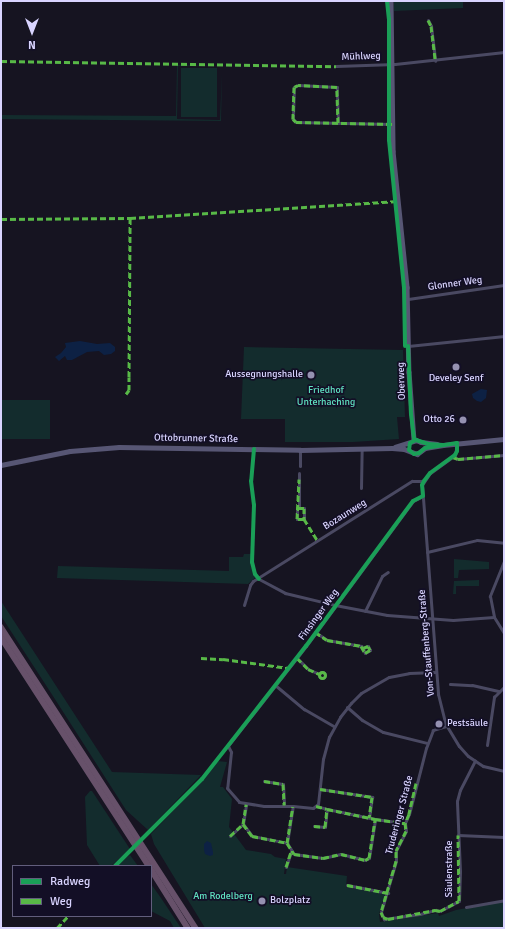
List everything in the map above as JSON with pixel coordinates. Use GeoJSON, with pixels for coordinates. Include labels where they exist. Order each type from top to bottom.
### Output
{"type":"FeatureCollection","features":[{"type":"Feature","properties":{"kind":"highway"},"geometry":{"type":"LineString","coordinates":[[1,627],[134,838]]}},
{"type":"Feature","properties":{"kind":"highway"},"geometry":{"type":"LineString","coordinates":[[1,637],[134,838],[196,928]]}},
{"type":"Feature","properties":{"kind":"highway"},"geometry":{"type":"LineString","coordinates":[[142,849],[149,865]]}},
{"type":"Feature","properties":{"kind":"highway"},"geometry":{"type":"LineString","coordinates":[[152,871],[188,928]]}},
{"type":"Feature","properties":{"kind":"main road","name":"Oberweg"},"geometry":{"type":"LineString","coordinates":[[391,1],[392,124],[408,299],[410,394],[414,440]]}},
{"type":"Feature","properties":{"kind":"main road","name":"Ottobrunner Straße"},"geometry":{"type":"LineString","coordinates":[[392,448],[417,454],[425,448],[457,443],[504,439]]}},
{"type":"Feature","properties":{"kind":"main road","name":"Ottobrunner Straße"},"geometry":{"type":"LineString","coordinates":[[1,464],[70,451],[119,447],[300,450],[362,449],[392,448],[410,443],[414,440],[443,445]]}},
{"type":"Feature","properties":{"kind":"main road"},"geometry":{"type":"LineString","coordinates":[[421,442],[422,451]]}},
{"type":"Feature","properties":{"kind":"main road"},"geometry":{"type":"LineString","coordinates":[[410,443],[409,448],[411,452]]}},
{"type":"Feature","properties":{"kind":"street"},"geometry":{"type":"LineString","coordinates":[[428,20],[431,26],[435,61]]}},
{"type":"Feature","properties":{"kind":"street","name":"Mühlweg"},"geometry":{"type":"LineString","coordinates":[[336,66],[435,61],[504,52]]}},
{"type":"Feature","properties":{"kind":"street"},"geometry":{"type":"LineString","coordinates":[[338,122],[337,87],[298,85],[294,87],[294,121],[392,124]]}},
{"type":"Feature","properties":{"kind":"street","name":"Glonner Weg"},"geometry":{"type":"LineString","coordinates":[[408,299],[504,285]]}},
{"type":"Feature","properties":{"kind":"street"},"geometry":{"type":"LineString","coordinates":[[408,346],[504,336]]}},
{"type":"Feature","properties":{"kind":"street"},"geometry":{"type":"LineString","coordinates":[[424,481],[430,473],[453,457],[457,451],[457,443]]}},
{"type":"Feature","properties":{"kind":"street"},"geometry":{"type":"LineString","coordinates":[[361,488],[362,449]]}},
{"type":"Feature","properties":{"kind":"street"},"geometry":{"type":"LineString","coordinates":[[300,450],[300,466]]}},
{"type":"Feature","properties":{"kind":"street"},"geometry":{"type":"LineString","coordinates":[[453,457],[458,459],[504,455]]}},
{"type":"Feature","properties":{"kind":"street"},"geometry":{"type":"LineString","coordinates":[[299,473],[299,508]]}},
{"type":"Feature","properties":{"kind":"street","name":"Bozaunweg"},"geometry":{"type":"LineString","coordinates":[[244,605],[250,585],[412,481],[424,481]]}},
{"type":"Feature","properties":{"kind":"street","name":"Von-Stauffenberg-Straße"},"geometry":{"type":"LineString","coordinates":[[424,481],[422,485],[432,619],[436,672],[441,708],[446,726],[459,746],[475,761],[491,769],[504,771]]}},
{"type":"Feature","properties":{"kind":"street","name":"Finsinger Weg"},"geometry":{"type":"LineString","coordinates":[[246,804],[236,801],[227,788],[231,752],[228,746],[297,658],[413,501],[423,496]]}},
{"type":"Feature","properties":{"kind":"street"},"geometry":{"type":"LineString","coordinates":[[427,552],[477,540],[504,543]]}},
{"type":"Feature","properties":{"kind":"street"},"geometry":{"type":"LineString","coordinates":[[504,561],[490,596],[494,617],[504,632]]}},
{"type":"Feature","properties":{"kind":"street"},"geometry":{"type":"LineString","coordinates":[[365,611],[382,576],[388,572]]}},
{"type":"Feature","properties":{"kind":"street"},"geometry":{"type":"LineString","coordinates":[[259,579],[285,592],[335,606],[365,611],[432,619],[465,620],[494,617]]}},
{"type":"Feature","properties":{"kind":"street"},"geometry":{"type":"LineString","coordinates":[[315,632],[327,640],[363,648]]}},
{"type":"Feature","properties":{"kind":"street"},"geometry":{"type":"LineString","coordinates":[[297,658],[308,669],[319,674]]}},
{"type":"Feature","properties":{"kind":"street"},"geometry":{"type":"LineString","coordinates":[[316,806],[320,789],[324,753],[334,726],[347,707],[361,693],[383,680],[409,673],[436,672]]}},
{"type":"Feature","properties":{"kind":"street"},"geometry":{"type":"LineString","coordinates":[[450,684],[472,685],[499,691]]}},
{"type":"Feature","properties":{"kind":"street"},"geometry":{"type":"LineString","coordinates":[[275,685],[304,710],[334,726]]}},
{"type":"Feature","properties":{"kind":"street"},"geometry":{"type":"LineString","coordinates":[[487,745],[494,697],[504,687]]}},
{"type":"Feature","properties":{"kind":"street"},"geometry":{"type":"LineString","coordinates":[[347,707],[362,720],[383,732],[427,743]]}},
{"type":"Feature","properties":{"kind":"street","name":"Truderinger Straße"},"geometry":{"type":"LineString","coordinates":[[382,917],[381,912],[388,893],[396,859],[396,850],[406,831],[406,823],[410,814],[427,743],[433,730],[446,726]]}},
{"type":"Feature","properties":{"kind":"street","name":"Säulenstraße"},"geometry":{"type":"LineString","coordinates":[[382,917],[388,919],[435,910],[440,911],[459,901],[456,811],[458,795],[475,761]]}},
{"type":"Feature","properties":{"kind":"street"},"geometry":{"type":"LineString","coordinates":[[264,781],[283,784],[284,805]]}},
{"type":"Feature","properties":{"kind":"street"},"geometry":{"type":"LineString","coordinates":[[320,789],[372,797],[369,818]]}},
{"type":"Feature","properties":{"kind":"street"},"geometry":{"type":"LineString","coordinates":[[230,836],[243,824],[246,804],[264,806],[284,805],[310,809],[316,806],[369,818],[406,823]]}},
{"type":"Feature","properties":{"kind":"street"},"geometry":{"type":"LineString","coordinates":[[286,867],[291,852],[287,843],[293,806]]}},
{"type":"Feature","properties":{"kind":"street"},"geometry":{"type":"LineString","coordinates":[[314,826],[325,827],[328,809]]}},
{"type":"Feature","properties":{"kind":"street"},"geometry":{"type":"LineString","coordinates":[[291,852],[323,858],[341,854],[365,860],[369,858],[375,819]]}},
{"type":"Feature","properties":{"kind":"street"},"geometry":{"type":"LineString","coordinates":[[243,824],[252,836],[287,843]]}},
{"type":"Feature","properties":{"kind":"street"},"geometry":{"type":"LineString","coordinates":[[458,835],[504,837]]}},
{"type":"Feature","properties":{"kind":"street"},"geometry":{"type":"LineString","coordinates":[[347,885],[388,893]]}},
{"type":"Feature","properties":{"kind":"street"},"geometry":{"type":"LineString","coordinates":[[466,906],[504,900]]}},
{"type":"Feature","properties":{"kind":"green space"},"geometry":{"type":"Polygon","coordinates":[[[394,1],[463,1],[463,8],[394,11],[394,1]]]}},
{"type":"Feature","properties":{"kind":"green space"},"geometry":{"type":"Polygon","coordinates":[[[177,65],[220,66],[178,66],[177,119],[220,120],[222,73],[221,121],[1,119],[1,115],[176,116],[177,65]]]}},
{"type":"Feature","properties":{"kind":"green space"},"geometry":{"type":"Polygon","coordinates":[[[181,68],[217,68],[217,117],[181,117],[181,68]]]}},
{"type":"Feature","properties":{"kind":"green space","name":"Friedhof Unterhaching"},"geometry":{"type":"Polygon","coordinates":[[[244,347],[403,350],[405,417],[397,417],[399,439],[353,442],[285,442],[285,419],[241,419],[244,347]]]}},
{"type":"Feature","properties":{"kind":"green space"},"geometry":{"type":"Polygon","coordinates":[[[1,400],[50,400],[50,439],[1,439],[1,400]]]}},
{"type":"Feature","properties":{"kind":"green space"},"geometry":{"type":"Polygon","coordinates":[[[244,554],[251,554],[251,566],[256,577],[248,584],[57,578],[58,566],[229,571],[229,557],[243,557],[244,554]]]}},
{"type":"Feature","properties":{"kind":"green space"},"geometry":{"type":"Polygon","coordinates":[[[454,559],[489,562],[489,569],[459,570],[458,578],[454,578],[454,559]]]}},
{"type":"Feature","properties":{"kind":"green space"},"geometry":{"type":"Polygon","coordinates":[[[479,580],[479,586],[456,586],[456,594],[453,594],[454,581],[479,580]]]}},
{"type":"Feature","properties":{"kind":"green space"},"geometry":{"type":"Polygon","coordinates":[[[1,601],[112,772],[201,775],[148,830],[126,810],[1,616],[1,601]]]}},
{"type":"Feature","properties":{"kind":"green space","name":"Am Rodelberg"},"geometry":{"type":"Polygon","coordinates":[[[217,761],[227,762],[220,787],[223,787],[232,799],[229,827],[246,850],[271,854],[275,857],[286,859],[284,874],[286,874],[287,867],[347,876],[346,887],[385,894],[379,914],[380,922],[438,913],[439,916],[456,910],[504,901],[504,928],[205,928],[154,844],[151,834],[202,781],[217,761]]]}},
{"type":"Feature","properties":{"kind":"green space"},"geometry":{"type":"Polygon","coordinates":[[[90,791],[92,791],[130,849],[112,865],[99,865],[87,845],[85,797],[90,791]]]}},
{"type":"Feature","properties":{"kind":"green space"},"geometry":{"type":"Polygon","coordinates":[[[130,855],[137,865],[119,865],[130,855]]]}},
{"type":"Feature","properties":{"kind":"green space"},"geometry":{"type":"Polygon","coordinates":[[[152,885],[181,928],[174,928],[170,921],[152,912],[152,885]]]}},
{"type":"Feature","properties":{"kind":"water"},"geometry":{"type":"Polygon","coordinates":[[[80,341],[97,344],[110,343],[115,347],[115,351],[111,354],[104,355],[99,351],[87,352],[72,360],[67,360],[65,356],[59,361],[55,357],[66,347],[65,343],[80,341]]]}},
{"type":"Feature","properties":{"kind":"water"},"geometry":{"type":"Polygon","coordinates":[[[481,389],[487,390],[486,398],[481,402],[473,398],[472,394],[481,389]]]}},
{"type":"Feature","properties":{"kind":"water"},"geometry":{"type":"Polygon","coordinates":[[[207,841],[211,843],[213,852],[213,855],[210,856],[205,854],[204,850],[204,844],[207,841]]]}},
{"type":"Feature","properties":{"kind":"marked path"},"geometry":{"type":"LineString","coordinates":[[428,20],[431,26],[435,61]]}},
{"type":"Feature","properties":{"kind":"marked path"},"geometry":{"type":"LineString","coordinates":[[1,61],[336,66]]}},
{"type":"Feature","properties":{"kind":"marked path"},"geometry":{"type":"LineString","coordinates":[[338,123],[337,87],[298,85],[294,87],[293,119],[296,122],[392,124]]}},
{"type":"Feature","properties":{"kind":"marked path"},"geometry":{"type":"LineString","coordinates":[[1,219],[130,218],[398,201]]}},
{"type":"Feature","properties":{"kind":"marked path"},"geometry":{"type":"LineString","coordinates":[[126,394],[129,390],[130,218]]}},
{"type":"Feature","properties":{"kind":"marked path"},"geometry":{"type":"LineString","coordinates":[[453,457],[458,459],[504,455]]}},
{"type":"Feature","properties":{"kind":"marked path"},"geometry":{"type":"LineString","coordinates":[[299,479],[297,519],[304,519],[304,508],[299,508]]}},
{"type":"Feature","properties":{"kind":"marked path"},"geometry":{"type":"LineString","coordinates":[[304,519],[318,541]]}},
{"type":"Feature","properties":{"kind":"marked path"},"geometry":{"type":"LineString","coordinates":[[315,632],[327,640],[361,646],[365,653],[370,650],[368,646],[363,648]]}},
{"type":"Feature","properties":{"kind":"marked path"},"geometry":{"type":"LineString","coordinates":[[201,658],[223,659],[288,668]]}},
{"type":"Feature","properties":{"kind":"marked path"},"geometry":{"type":"LineString","coordinates":[[297,658],[308,669],[319,674]]}},
{"type":"Feature","properties":{"kind":"marked path"},"geometry":{"type":"LineString","coordinates":[[322,672],[325,675],[322,678],[319,675],[322,672]]}},
{"type":"Feature","properties":{"kind":"marked path"},"geometry":{"type":"LineString","coordinates":[[264,781],[283,784],[284,805]]}},
{"type":"Feature","properties":{"kind":"marked path"},"geometry":{"type":"LineString","coordinates":[[416,783],[409,814],[405,823],[406,831],[396,851],[396,861],[381,912],[383,917],[388,919],[435,910],[440,911],[459,901],[458,835]]}},
{"type":"Feature","properties":{"kind":"marked path"},"geometry":{"type":"LineString","coordinates":[[320,789],[372,797],[369,818]]}},
{"type":"Feature","properties":{"kind":"marked path"},"geometry":{"type":"LineString","coordinates":[[243,824],[246,804]]}},
{"type":"Feature","properties":{"kind":"marked path"},"geometry":{"type":"LineString","coordinates":[[287,843],[293,806]]}},
{"type":"Feature","properties":{"kind":"marked path"},"geometry":{"type":"LineString","coordinates":[[316,806],[327,809]]}},
{"type":"Feature","properties":{"kind":"marked path"},"geometry":{"type":"LineString","coordinates":[[314,826],[325,827],[327,809],[375,819],[405,823]]}},
{"type":"Feature","properties":{"kind":"marked path"},"geometry":{"type":"LineString","coordinates":[[287,843],[294,854],[323,858],[341,854],[365,860],[369,858],[375,819]]}},
{"type":"Feature","properties":{"kind":"marked path"},"geometry":{"type":"LineString","coordinates":[[230,836],[243,824],[252,836],[287,843]]}},
{"type":"Feature","properties":{"kind":"marked path"},"geometry":{"type":"LineString","coordinates":[[286,867],[291,852]]}},
{"type":"Feature","properties":{"kind":"marked path"},"geometry":{"type":"LineString","coordinates":[[347,885],[388,893]]}},
{"type":"Feature","properties":{"kind":"marked path"},"geometry":{"type":"LineString","coordinates":[[57,928],[67,917]]}},
{"type":"Feature","properties":{"kind":"cycle path"},"geometry":{"type":"LineString","coordinates":[[387,1],[389,19],[389,140],[404,287],[405,346]]}},
{"type":"Feature","properties":{"kind":"cycle path"},"geometry":{"type":"LineString","coordinates":[[408,346],[411,414],[414,440]]}},
{"type":"Feature","properties":{"kind":"cycle path"},"geometry":{"type":"LineString","coordinates":[[116,865],[202,779],[306,646],[413,501],[423,496],[422,485],[430,473],[455,455],[457,451],[457,443],[425,448],[419,453],[414,454],[409,450],[410,443],[416,440],[428,444],[443,445]]}},
{"type":"Feature","properties":{"kind":"cycle path"},"geometry":{"type":"LineString","coordinates":[[254,449],[251,481],[254,505],[252,562],[255,574],[259,579]]}},
{"type":"Feature","properties":{"kind":"place","name":"Develey Senf"},"geometry":{"type":"Point","coordinates":[456,367]}},
{"type":"Feature","properties":{"kind":"place","name":"Aussegnungshalle"},"geometry":{"type":"Point","coordinates":[311,375]}},
{"type":"Feature","properties":{"kind":"place","name":"Otto 26"},"geometry":{"type":"Point","coordinates":[463,420]}},
{"type":"Feature","properties":{"kind":"place","name":"Pestsäule"},"geometry":{"type":"Point","coordinates":[439,724]}},
{"type":"Feature","properties":{"kind":"place","name":"Bolzplatz"},"geometry":{"type":"Point","coordinates":[262,901]}}]}
